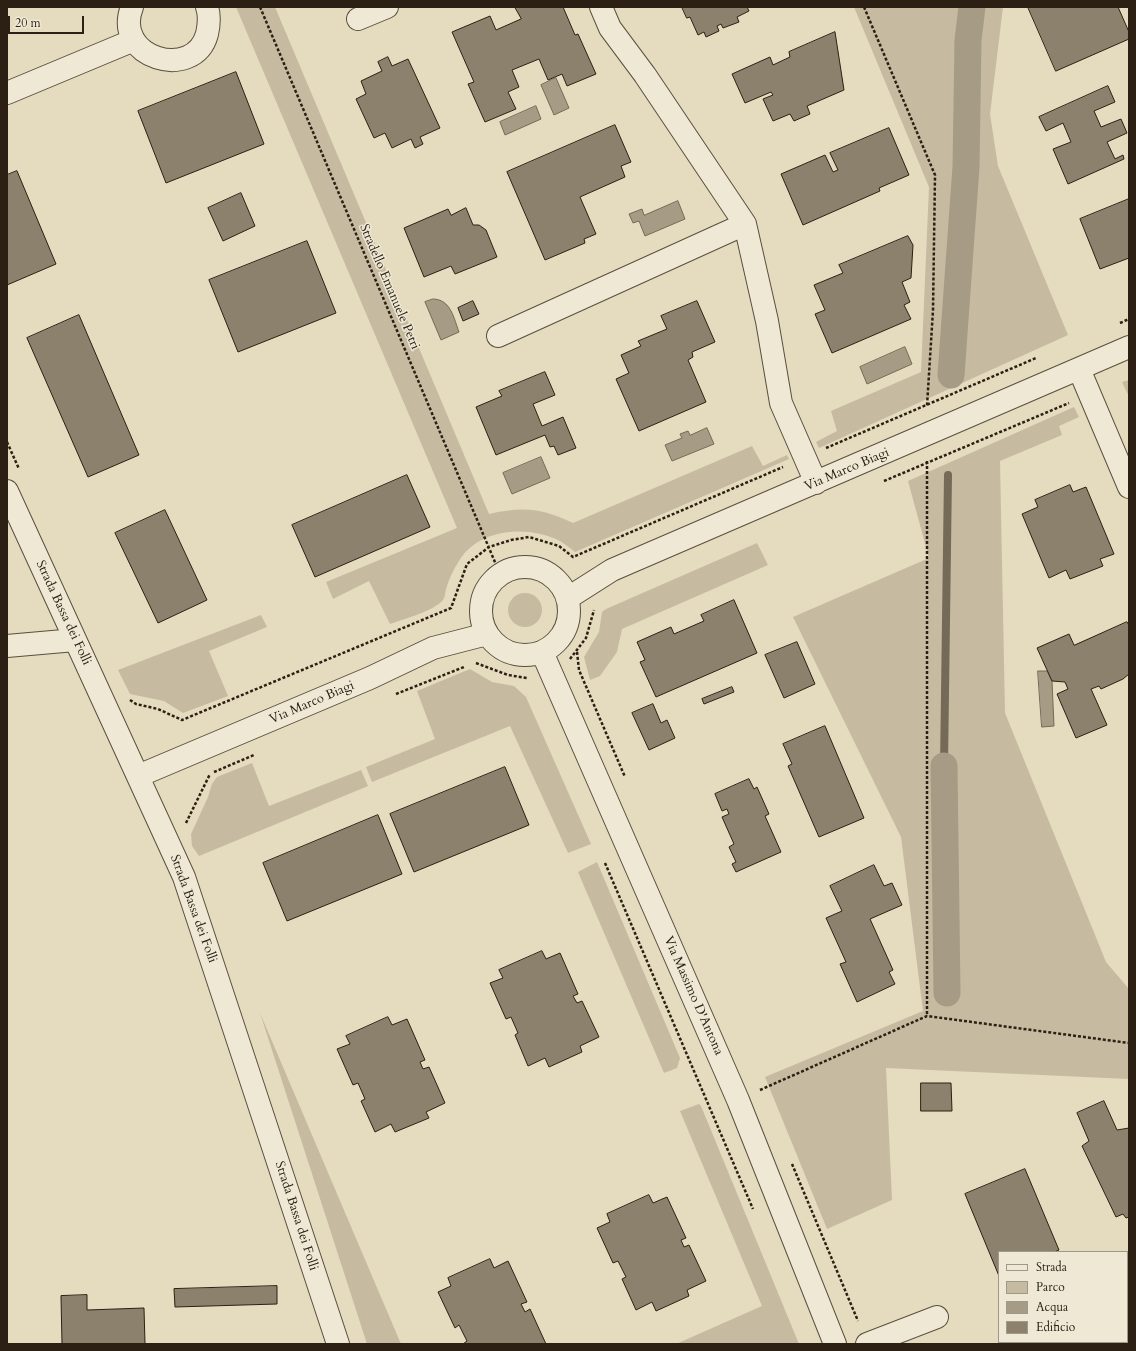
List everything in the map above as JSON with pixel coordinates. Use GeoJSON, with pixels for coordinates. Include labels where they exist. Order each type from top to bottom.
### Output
{"type":"FeatureCollection","features":[{"type":"Feature","properties":{"kind":"street"},"geometry":{"type":"LineString","coordinates":[[132,7],[129,13],[129,27],[134,40],[141,50],[152,57],[164,61],[177,60],[189,56],[199,48],[206,37],[209,25],[206,7]]}},
{"type":"Feature","properties":{"kind":"street"},"geometry":{"type":"LineString","coordinates":[[358,19],[387,7]]}},
{"type":"Feature","properties":{"kind":"street"},"geometry":{"type":"LineString","coordinates":[[601,7],[610,28],[645,75],[745,224],[767,321],[780,403],[816,483]]}},
{"type":"Feature","properties":{"kind":"street"},"geometry":{"type":"LineString","coordinates":[[7,93],[134,40]]}},
{"type":"Feature","properties":{"kind":"street"},"geometry":{"type":"LineString","coordinates":[[498,336],[745,224]]}},
{"type":"Feature","properties":{"kind":"street","name":"Via Marco Biagi"},"geometry":{"type":"LineString","coordinates":[[568,598],[612,570],[1129,347]]}},
{"type":"Feature","properties":{"kind":"street"},"geometry":{"type":"LineString","coordinates":[[1079,369],[1129,487]]}},
{"type":"Feature","properties":{"kind":"street","name":"Strada Bassa dei Folli"},"geometry":{"type":"LineString","coordinates":[[8,496],[184,877],[338,1344]]}},
{"type":"Feature","properties":{"kind":"street"},"geometry":{"type":"LineString","coordinates":[[520,567],[540,569],[553,576],[562,586],[568,598],[570,611],[568,624],[558,641],[545,658],[517,654],[505,650],[495,643],[487,634],[482,621],[481,608],[484,595],[490,583],[500,574],[513,568],[520,567]]}},
{"type":"Feature","properties":{"kind":"street","name":"Via Marco Biagi"},"geometry":{"type":"LineString","coordinates":[[138,776],[370,678],[433,648],[487,634]]}},
{"type":"Feature","properties":{"kind":"street"},"geometry":{"type":"LineString","coordinates":[[7,646],[75,640]]}},
{"type":"Feature","properties":{"kind":"street","name":"Via Massimo D'Antona"},"geometry":{"type":"LineString","coordinates":[[545,658],[738,1100],[835,1344]]}},
{"type":"Feature","properties":{"kind":"street"},"geometry":{"type":"LineString","coordinates":[[867,1344],[937,1317]]}},
{"type":"Feature","properties":{"kind":"path","name":"Stradello Emanuele Petri"},"geometry":{"type":"LineString","coordinates":[[260,7],[500,574]]}},
{"type":"Feature","properties":{"kind":"path"},"geometry":{"type":"LineString","coordinates":[[864,7],[935,175],[934,310],[926,405],[927,1016]]}},
{"type":"Feature","properties":{"kind":"path"},"geometry":{"type":"LineString","coordinates":[[1114,325],[1129,319]]}},
{"type":"Feature","properties":{"kind":"path"},"geometry":{"type":"LineString","coordinates":[[124,696],[136,704],[158,708],[182,720],[451,608],[467,564],[489,547],[511,540],[529,537],[559,546],[573,557],[1042,356]]}},
{"type":"Feature","properties":{"kind":"path"},"geometry":{"type":"LineString","coordinates":[[877,484],[1090,394]]}},
{"type":"Feature","properties":{"kind":"path"},"geometry":{"type":"LineString","coordinates":[[7,442],[20,471]]}},
{"type":"Feature","properties":{"kind":"path"},"geometry":{"type":"LineString","coordinates":[[527,678],[545,658],[572,658],[586,638],[596,605]]}},
{"type":"Feature","properties":{"kind":"path"},"geometry":{"type":"LineString","coordinates":[[474,662],[486,665],[508,675],[527,678]]}},
{"type":"Feature","properties":{"kind":"path"},"geometry":{"type":"LineString","coordinates":[[392,696],[467,665]]}},
{"type":"Feature","properties":{"kind":"path"},"geometry":{"type":"LineString","coordinates":[[527,678],[530,685]]}},
{"type":"Feature","properties":{"kind":"path"},"geometry":{"type":"LineString","coordinates":[[183,829],[208,774],[255,755]]}},
{"type":"Feature","properties":{"kind":"path"},"geometry":{"type":"LineString","coordinates":[[605,861],[754,1212]]}},
{"type":"Feature","properties":{"kind":"path"},"geometry":{"type":"LineString","coordinates":[[760,1090],[927,1016],[1129,1043]]}},
{"type":"Feature","properties":{"kind":"green space"},"geometry":{"type":"Polygon","coordinates":[[[236,7],[275,7],[489,514],[522,509],[542,511],[573,523],[752,446],[763,466],[787,455],[789,459],[575,552],[560,541],[534,533],[519,532],[491,536],[468,550],[459,561],[450,578],[445,597],[439,604],[433,608],[390,624],[369,581],[333,599],[326,582],[457,528],[236,7]]]}},
{"type":"Feature","properties":{"kind":"green space"},"geometry":{"type":"Polygon","coordinates":[[[854,7],[1003,7],[990,114],[998,166],[1068,335],[819,448],[816,442],[837,431],[831,411],[921,372],[929,187],[854,7]]]}},
{"type":"Feature","properties":{"kind":"green space"},"geometry":{"type":"Polygon","coordinates":[[[1129,380],[1129,397],[1122,382],[1129,380]]]}},
{"type":"Feature","properties":{"kind":"green space"},"geometry":{"type":"Polygon","coordinates":[[[1074,407],[1079,417],[1059,426],[1062,435],[1000,461],[1005,713],[1106,962],[1129,989],[1129,1079],[886,1068],[892,1200],[827,1229],[765,1077],[923,1011],[901,837],[793,617],[929,558],[908,481],[1074,407]]]}},
{"type":"Feature","properties":{"kind":"green space"},"geometry":{"type":"Polygon","coordinates":[[[757,543],[768,565],[622,629],[617,652],[600,676],[590,680],[584,657],[599,632],[602,612],[757,543]]]}},
{"type":"Feature","properties":{"kind":"green space"},"geometry":{"type":"Polygon","coordinates":[[[522,593],[528,593],[532,594],[539,600],[542,610],[541,617],[535,624],[528,627],[522,627],[518,626],[511,620],[508,613],[508,607],[509,603],[515,596],[522,593]]]}},
{"type":"Feature","properties":{"kind":"green space"},"geometry":{"type":"Polygon","coordinates":[[[261,615],[267,627],[209,651],[228,696],[183,713],[164,701],[130,694],[118,670],[261,615]]]}},
{"type":"Feature","properties":{"kind":"green space"},"geometry":{"type":"Polygon","coordinates":[[[470,669],[492,682],[514,686],[526,697],[591,844],[568,853],[510,726],[372,782],[366,767],[435,739],[417,691],[470,669]]]}},
{"type":"Feature","properties":{"kind":"green space"},"geometry":{"type":"Polygon","coordinates":[[[252,763],[269,806],[361,770],[368,786],[199,856],[192,846],[191,834],[208,797],[212,784],[217,777],[252,763]]]}},
{"type":"Feature","properties":{"kind":"green space"},"geometry":{"type":"Polygon","coordinates":[[[597,862],[680,1058],[677,1068],[664,1073],[578,872],[597,862]]]}},
{"type":"Feature","properties":{"kind":"green space"},"geometry":{"type":"Polygon","coordinates":[[[260,1013],[401,1344],[367,1344],[260,1013]]]}},
{"type":"Feature","properties":{"kind":"green space"},"geometry":{"type":"Polygon","coordinates":[[[699,1104],[799,1344],[676,1344],[762,1306],[680,1111],[699,1104]]]}},
{"type":"Feature","properties":{"kind":"water"},"geometry":{"type":"Polygon","coordinates":[[[556,78],[569,108],[554,115],[541,85],[556,78]]]}},
{"type":"Feature","properties":{"kind":"water"},"geometry":{"type":"Polygon","coordinates":[[[536,106],[541,119],[505,135],[500,122],[536,106]]]}},
{"type":"Feature","properties":{"kind":"water"},"geometry":{"type":"Polygon","coordinates":[[[678,201],[685,219],[645,236],[639,221],[633,223],[629,214],[642,209],[644,215],[678,201]]]}},
{"type":"Feature","properties":{"kind":"water"},"geometry":{"type":"Polygon","coordinates":[[[433,299],[444,302],[448,306],[459,332],[441,340],[425,302],[433,299]]]}},
{"type":"Feature","properties":{"kind":"water"},"geometry":{"type":"Polygon","coordinates":[[[905,347],[912,364],[867,384],[860,367],[905,347]]]}},
{"type":"Feature","properties":{"kind":"water"},"geometry":{"type":"Polygon","coordinates":[[[707,428],[714,444],[672,461],[665,445],[682,438],[680,434],[688,431],[690,435],[707,428]]]}},
{"type":"Feature","properties":{"kind":"water"},"geometry":{"type":"Polygon","coordinates":[[[541,457],[550,478],[512,494],[503,473],[541,457]]]}},
{"type":"Feature","properties":{"kind":"water"},"geometry":{"type":"Polygon","coordinates":[[[1038,671],[1047,671],[1052,681],[1054,726],[1042,727],[1038,671]]]}},
{"type":"Feature","properties":{"kind":"building"},"geometry":{"type":"Polygon","coordinates":[[[515,7],[563,7],[575,35],[578,34],[596,74],[567,86],[562,74],[548,80],[539,59],[512,70],[519,87],[508,92],[516,109],[485,122],[468,84],[474,82],[452,32],[490,16],[496,30],[521,19],[515,7]]]}},
{"type":"Feature","properties":{"kind":"building"},"geometry":{"type":"Polygon","coordinates":[[[682,7],[747,7],[749,11],[737,17],[739,22],[723,28],[721,24],[717,26],[719,31],[706,37],[704,32],[698,35],[690,17],[687,18],[682,7]]]}},
{"type":"Feature","properties":{"kind":"building"},"geometry":{"type":"Polygon","coordinates":[[[1028,7],[1118,7],[1129,32],[1129,39],[1056,71],[1028,7]]]}},
{"type":"Feature","properties":{"kind":"building"},"geometry":{"type":"Polygon","coordinates":[[[835,32],[844,90],[807,106],[810,114],[794,121],[790,114],[773,121],[763,99],[773,95],[771,92],[745,103],[732,74],[770,57],[773,65],[790,57],[789,52],[835,32]]]}},
{"type":"Feature","properties":{"kind":"building"},"geometry":{"type":"Polygon","coordinates":[[[388,57],[392,66],[408,59],[440,128],[420,137],[423,144],[415,148],[411,139],[392,148],[385,133],[374,138],[356,99],[366,94],[361,81],[382,71],[378,62],[388,57]]]}},
{"type":"Feature","properties":{"kind":"building"},"geometry":{"type":"Polygon","coordinates":[[[236,72],[264,144],[166,183],[138,111],[236,72]]]}},
{"type":"Feature","properties":{"kind":"building"},"geometry":{"type":"Polygon","coordinates":[[[1108,86],[1115,102],[1094,111],[1101,127],[1121,119],[1127,133],[1107,142],[1115,159],[1123,155],[1124,159],[1068,184],[1053,149],[1071,142],[1063,123],[1046,131],[1039,117],[1108,86]]]}},
{"type":"Feature","properties":{"kind":"building"},"geometry":{"type":"Polygon","coordinates":[[[615,125],[631,162],[621,166],[625,177],[580,197],[596,234],[584,239],[585,243],[545,260],[507,172],[615,125]]]}},
{"type":"Feature","properties":{"kind":"building"},"geometry":{"type":"Polygon","coordinates":[[[889,128],[909,175],[879,188],[880,191],[803,225],[781,174],[825,155],[833,172],[838,170],[830,153],[889,128]]]}},
{"type":"Feature","properties":{"kind":"building"},"geometry":{"type":"Polygon","coordinates":[[[17,171],[56,264],[7,285],[7,175],[17,171]]]}},
{"type":"Feature","properties":{"kind":"building"},"geometry":{"type":"Polygon","coordinates":[[[241,193],[255,226],[223,241],[208,208],[241,193]]]}},
{"type":"Feature","properties":{"kind":"building"},"geometry":{"type":"Polygon","coordinates":[[[1129,199],[1129,258],[1100,269],[1080,219],[1129,199]]]}},
{"type":"Feature","properties":{"kind":"building"},"geometry":{"type":"Polygon","coordinates":[[[466,208],[473,225],[479,225],[486,230],[497,257],[455,274],[451,266],[424,277],[404,228],[448,209],[451,215],[466,208]]]}},
{"type":"Feature","properties":{"kind":"building"},"geometry":{"type":"Polygon","coordinates":[[[908,236],[913,245],[911,278],[902,282],[910,302],[904,305],[911,319],[832,353],[815,314],[825,310],[814,285],[843,273],[839,265],[908,236]]]}},
{"type":"Feature","properties":{"kind":"building"},"geometry":{"type":"Polygon","coordinates":[[[307,241],[336,313],[238,352],[209,280],[307,241]]]}},
{"type":"Feature","properties":{"kind":"building"},"geometry":{"type":"Polygon","coordinates":[[[473,301],[479,314],[463,321],[458,308],[473,301]]]}},
{"type":"Feature","properties":{"kind":"building"},"geometry":{"type":"Polygon","coordinates":[[[697,301],[715,342],[692,352],[693,357],[688,360],[706,402],[639,431],[616,379],[629,373],[621,355],[641,346],[638,341],[667,329],[661,316],[697,301]]]}},
{"type":"Feature","properties":{"kind":"building"},"geometry":{"type":"Polygon","coordinates":[[[79,315],[139,455],[88,477],[27,338],[79,315]]]}},
{"type":"Feature","properties":{"kind":"building"},"geometry":{"type":"Polygon","coordinates":[[[545,372],[555,395],[533,404],[542,426],[563,417],[576,448],[558,455],[554,446],[550,447],[545,435],[496,455],[476,407],[502,396],[499,391],[545,372]]]}},
{"type":"Feature","properties":{"kind":"building"},"geometry":{"type":"Polygon","coordinates":[[[407,475],[430,527],[315,577],[292,525],[407,475]]]}},
{"type":"Feature","properties":{"kind":"building"},"geometry":{"type":"Polygon","coordinates":[[[1070,485],[1073,492],[1086,487],[1114,554],[1100,559],[1103,566],[1070,579],[1066,570],[1049,578],[1022,514],[1038,507],[1035,500],[1070,485]]]}},
{"type":"Feature","properties":{"kind":"building"},"geometry":{"type":"Polygon","coordinates":[[[165,510],[207,600],[158,623],[115,533],[165,510]]]}},
{"type":"Feature","properties":{"kind":"building"},"geometry":{"type":"Polygon","coordinates":[[[734,600],[757,653],[656,697],[640,662],[645,660],[637,642],[671,627],[674,634],[704,621],[701,615],[734,600]]]}},
{"type":"Feature","properties":{"kind":"building"},"geometry":{"type":"Polygon","coordinates":[[[1127,622],[1129,625],[1129,674],[1123,679],[1101,689],[1099,686],[1091,689],[1107,725],[1076,738],[1057,694],[1068,689],[1065,682],[1052,681],[1037,648],[1069,634],[1074,645],[1127,622]]]}},
{"type":"Feature","properties":{"kind":"building"},"geometry":{"type":"Polygon","coordinates":[[[797,642],[815,684],[784,698],[765,655],[797,642]]]}},
{"type":"Feature","properties":{"kind":"building"},"geometry":{"type":"Polygon","coordinates":[[[732,687],[734,692],[704,704],[702,699],[732,687]]]}},
{"type":"Feature","properties":{"kind":"building"},"geometry":{"type":"Polygon","coordinates":[[[653,704],[661,723],[667,720],[675,738],[649,750],[632,713],[653,704]]]}},
{"type":"Feature","properties":{"kind":"building"},"geometry":{"type":"Polygon","coordinates":[[[825,726],[864,818],[819,837],[788,766],[792,764],[783,744],[825,726]]]}},
{"type":"Feature","properties":{"kind":"building"},"geometry":{"type":"Polygon","coordinates":[[[505,767],[529,825],[414,872],[390,814],[505,767]]]}},
{"type":"Feature","properties":{"kind":"building"},"geometry":{"type":"Polygon","coordinates":[[[749,779],[754,789],[757,787],[769,814],[765,816],[781,852],[736,872],[732,864],[736,862],[729,847],[734,844],[722,817],[729,814],[727,809],[722,811],[715,794],[749,779]]]}},
{"type":"Feature","properties":{"kind":"building"},"geometry":{"type":"Polygon","coordinates":[[[378,815],[402,874],[287,921],[263,863],[378,815]]]}},
{"type":"Feature","properties":{"kind":"building"},"geometry":{"type":"Polygon","coordinates":[[[874,865],[884,886],[892,883],[902,905],[870,919],[893,970],[889,972],[895,984],[857,1002],[840,964],[846,962],[826,918],[842,911],[830,886],[874,865]]]}},
{"type":"Feature","properties":{"kind":"building"},"geometry":{"type":"Polygon","coordinates":[[[542,951],[546,959],[560,953],[578,994],[573,996],[577,1003],[582,1001],[599,1037],[580,1046],[582,1052],[549,1067],[545,1058],[528,1066],[515,1035],[518,1033],[511,1017],[506,1019],[490,983],[503,978],[499,970],[542,951]]]}},
{"type":"Feature","properties":{"kind":"building"},"geometry":{"type":"Polygon","coordinates":[[[388,1017],[392,1025],[407,1019],[425,1060],[420,1062],[423,1069],[429,1067],[445,1103],[426,1112],[429,1118],[395,1132],[391,1124],[375,1132],[361,1101],[365,1099],[358,1083],[353,1085],[337,1049],[350,1044],[346,1036],[388,1017]]]}},
{"type":"Feature","properties":{"kind":"building"},"geometry":{"type":"Polygon","coordinates":[[[921,1083],[951,1083],[952,1111],[921,1111],[921,1083]]]}},
{"type":"Feature","properties":{"kind":"building"},"geometry":{"type":"Polygon","coordinates":[[[1104,1101],[1117,1130],[1129,1128],[1129,1217],[1126,1218],[1123,1214],[1116,1217],[1082,1146],[1089,1141],[1077,1113],[1104,1101]]]}},
{"type":"Feature","properties":{"kind":"building"},"geometry":{"type":"Polygon","coordinates":[[[1025,1169],[1059,1250],[998,1251],[998,1274],[965,1194],[1025,1169]]]}},
{"type":"Feature","properties":{"kind":"building"},"geometry":{"type":"Polygon","coordinates":[[[649,1195],[653,1203],[667,1197],[686,1238],[681,1240],[684,1247],[689,1245],[706,1281],[687,1290],[689,1296],[656,1311],[652,1302],[636,1310],[622,1279],[626,1277],[618,1261],[613,1263],[597,1228],[610,1222],[607,1214],[649,1195]]]}},
{"type":"Feature","properties":{"kind":"building"},"geometry":{"type":"Polygon","coordinates":[[[1129,1252],[1129,1278],[1128,1276],[1129,1252]]]}},
{"type":"Feature","properties":{"kind":"building"},"geometry":{"type":"Polygon","coordinates":[[[490,1259],[494,1268],[508,1261],[527,1302],[521,1304],[525,1312],[530,1309],[546,1344],[463,1344],[467,1341],[459,1325],[455,1328],[438,1292],[451,1286],[448,1278],[490,1259]]]}},
{"type":"Feature","properties":{"kind":"building"},"geometry":{"type":"Polygon","coordinates":[[[277,1286],[277,1304],[175,1307],[174,1289],[277,1286]]]}},
{"type":"Feature","properties":{"kind":"building"},"geometry":{"type":"Polygon","coordinates":[[[87,1295],[87,1310],[144,1308],[145,1344],[62,1344],[61,1296],[87,1295]]]}},
{"type":"Feature","properties":{"kind":"building"},"geometry":{"type":"Polygon","coordinates":[[[1128,1324],[1129,1344],[1094,1344],[1128,1343],[1128,1324]]]}},
{"type":"Feature","properties":{"kind":"building"},"geometry":{"type":"Polygon","coordinates":[[[1018,1343],[1087,1344],[1019,1344],[1018,1343]]]}},
{"type":"Feature","properties":{"kind":"waterway"},"geometry":{"type":"LineString","coordinates":[[951,375],[966,167],[968,40],[972,7]]}},
{"type":"Feature","properties":{"kind":"waterway"},"geometry":{"type":"LineString","coordinates":[[944,766],[948,475]]}},
{"type":"Feature","properties":{"kind":"waterway"},"geometry":{"type":"LineString","coordinates":[[944,766],[947,993]]}}]}
